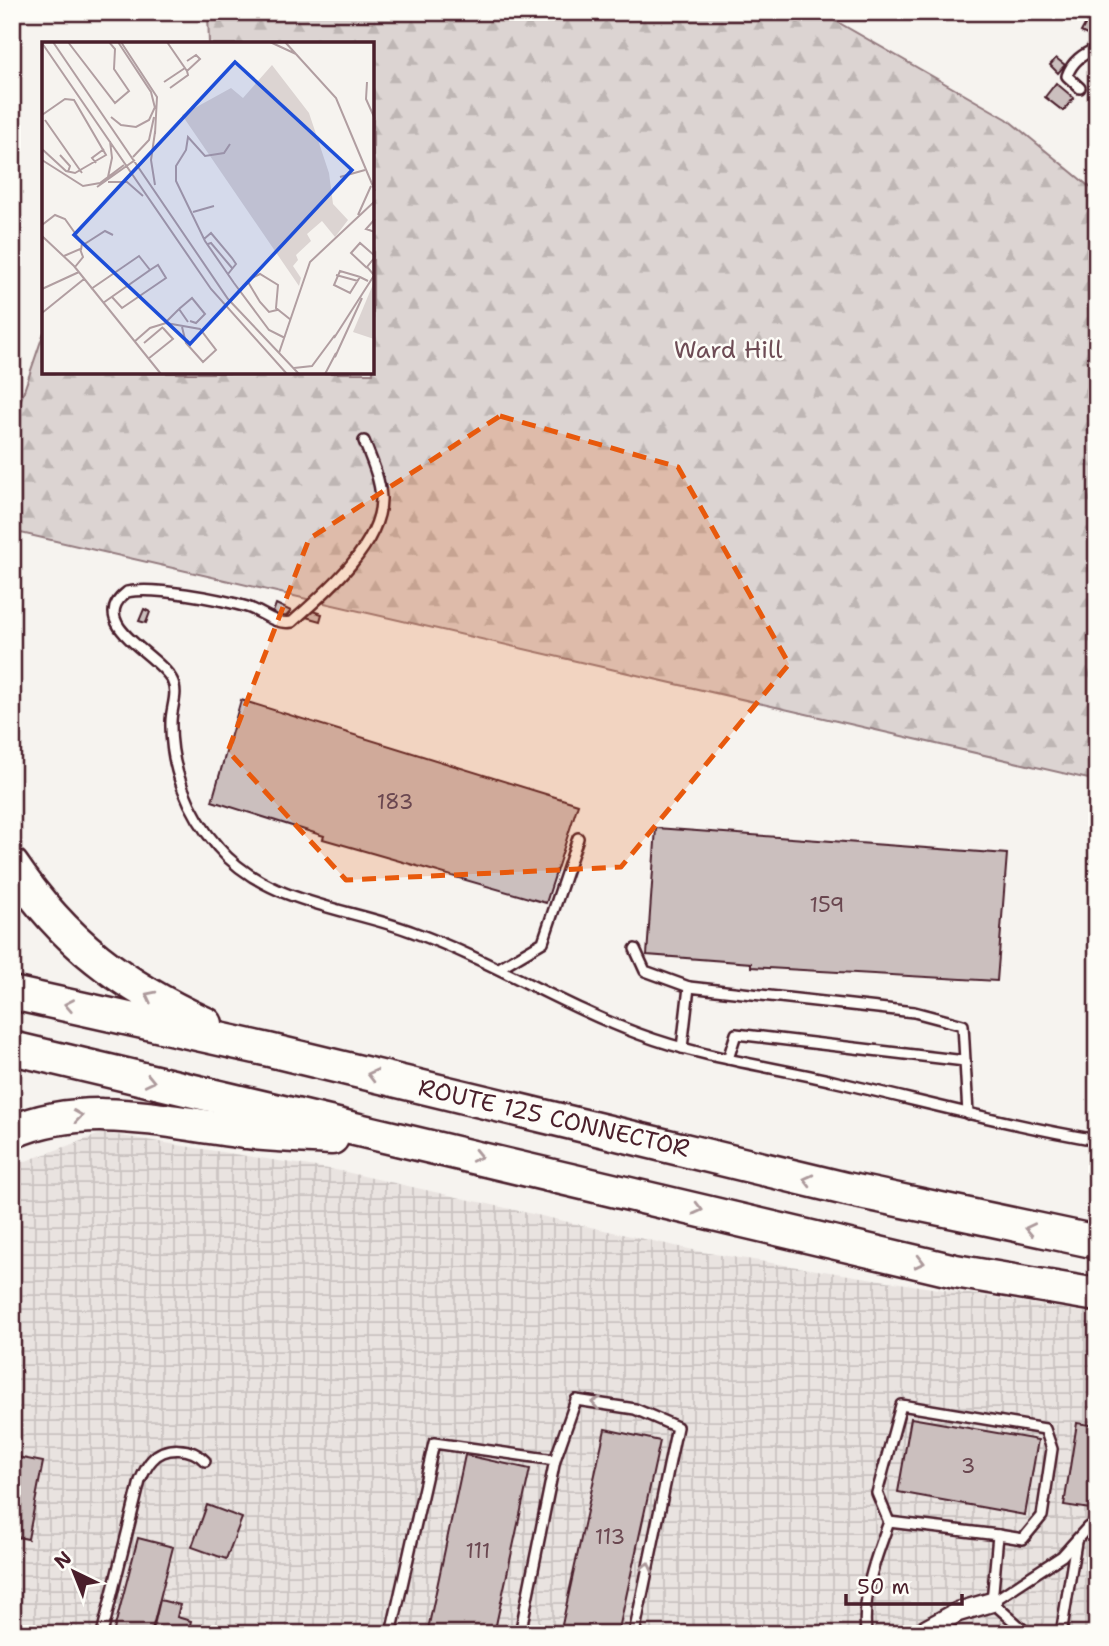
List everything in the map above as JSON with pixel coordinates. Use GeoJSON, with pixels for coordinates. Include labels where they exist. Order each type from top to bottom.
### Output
{"type":"FeatureCollection","features":[{"type":"Feature","properties":{"kind":"highway"},"geometry":{"type":"LineString","coordinates":[[12,865],[38,902],[106,969],[147,995],[255,1046]]}},
{"type":"Feature","properties":{"kind":"highway","name":"ROUTE 125 CONNECTOR"},"geometry":{"type":"LineString","coordinates":[[12,993],[255,1046],[846,1189],[1097,1242]]}},
{"type":"Feature","properties":{"kind":"highway"},"geometry":{"type":"LineString","coordinates":[[12,1048],[955,1271],[1097,1295]]}},
{"type":"Feature","properties":{"kind":"highway"},"geometry":{"type":"LineString","coordinates":[[12,1132],[42,1122],[83,1114],[114,1114],[260,1133],[411,1141]]}},
{"type":"Feature","properties":{"kind":"street"},"geometry":{"type":"LineString","coordinates":[[918,1634],[958,1612],[992,1602]]}},
{"type":"Feature","properties":{"kind":"lane"},"geometry":{"type":"LineString","coordinates":[[1080,88],[1067,76],[1068,71],[1082,55],[1097,48]]}},
{"type":"Feature","properties":{"kind":"lane"},"geometry":{"type":"LineString","coordinates":[[364,441],[378,477],[381,499],[379,514],[368,540],[344,572],[292,622],[272,620],[250,608],[229,602],[159,590],[127,592],[114,606],[113,615],[125,635],[172,680],[175,692],[171,731],[179,781],[209,835],[239,869],[265,886],[411,931],[499,968],[637,1033],[682,1048],[968,1114],[1097,1140]]}},
{"type":"Feature","properties":{"kind":"lane"},"geometry":{"type":"LineString","coordinates":[[499,968],[523,951],[543,942],[578,838]]}},
{"type":"Feature","properties":{"kind":"lane"},"geometry":{"type":"LineString","coordinates":[[635,949],[645,971],[689,987],[914,1012],[963,1025],[968,1114]]}},
{"type":"Feature","properties":{"kind":"lane"},"geometry":{"type":"LineString","coordinates":[[682,1048],[689,987]]}},
{"type":"Feature","properties":{"kind":"lane"},"geometry":{"type":"LineString","coordinates":[[728,1059],[736,1034],[965,1061]]}},
{"type":"Feature","properties":{"kind":"lane"},"geometry":{"type":"LineString","coordinates":[[520,1634],[555,1460],[576,1400],[635,1409],[677,1427],[634,1634]]}},
{"type":"Feature","properties":{"kind":"lane"},"geometry":{"type":"LineString","coordinates":[[866,1634],[864,1612],[869,1580],[889,1522],[877,1493],[901,1405],[1045,1429],[1052,1449],[1042,1516],[1023,1539],[889,1522]]}},
{"type":"Feature","properties":{"kind":"lane"},"geometry":{"type":"LineString","coordinates":[[391,1634],[434,1443],[555,1460]]}},
{"type":"Feature","properties":{"kind":"lane"},"geometry":{"type":"LineString","coordinates":[[102,1634],[140,1480],[152,1459],[167,1451],[182,1449],[199,1454],[205,1461]]}},
{"type":"Feature","properties":{"kind":"lane"},"geometry":{"type":"LineString","coordinates":[[992,1602],[1062,1556],[1088,1527],[1097,1528]]}},
{"type":"Feature","properties":{"kind":"lane"},"geometry":{"type":"LineString","coordinates":[[992,1602],[998,1535]]}},
{"type":"Feature","properties":{"kind":"lane"},"geometry":{"type":"LineString","coordinates":[[1061,1634],[1076,1540]]}},
{"type":"Feature","properties":{"kind":"lane"},"geometry":{"type":"LineString","coordinates":[[992,1602],[1028,1634]]}},
{"type":"Feature","properties":{"kind":"lane"},"geometry":{"type":"LineString","coordinates":[[12,1628],[33,1634]]}},
{"type":"Feature","properties":{"kind":"highlighted area"},"geometry":{"type":"Polygon","coordinates":[[[500,416],[678,467],[789,664],[621,867],[346,880],[228,751],[309,539],[500,416]]]}},
{"type":"Feature","properties":{"kind":"shaded area"},"geometry":{"type":"Polygon","coordinates":[[[103,1133],[341,1171],[702,1252],[1097,1314],[1097,1634],[12,1634],[12,1166],[103,1133]]]}},
{"type":"Feature","properties":{"kind":"green space","name":"Ward Hill"},"geometry":{"type":"Polygon","coordinates":[[[208,12],[820,12],[1007,119],[1097,193],[1097,781],[12,531],[12,426],[42,338],[42,374],[374,374],[374,42],[209,42],[208,12]]]}},
{"type":"Feature","properties":{"kind":"building"},"geometry":{"type":"Polygon","coordinates":[[[1092,12],[1097,12],[1097,36],[1092,34],[1091,37],[1081,32],[1092,12]]]}},
{"type":"Feature","properties":{"kind":"building"},"geometry":{"type":"Polygon","coordinates":[[[1056,58],[1065,65],[1058,73],[1050,65],[1056,58]]]}},
{"type":"Feature","properties":{"kind":"building"},"geometry":{"type":"Polygon","coordinates":[[[1056,83],[1074,98],[1063,111],[1045,97],[1056,83]]]}},
{"type":"Feature","properties":{"kind":"building"},"geometry":{"type":"Polygon","coordinates":[[[276,604],[291,611],[281,622],[271,618],[276,604]]]}},
{"type":"Feature","properties":{"kind":"building"},"geometry":{"type":"Polygon","coordinates":[[[144,609],[150,612],[146,623],[139,621],[144,609]]]}},
{"type":"Feature","properties":{"kind":"building"},"geometry":{"type":"Polygon","coordinates":[[[309,610],[322,614],[320,621],[306,617],[309,610]]]}},
{"type":"Feature","properties":{"kind":"building"},"geometry":{"type":"Polygon","coordinates":[[[241,700],[578,804],[546,903],[323,839],[324,836],[212,801],[241,700]]]}},
{"type":"Feature","properties":{"kind":"building"},"geometry":{"type":"Polygon","coordinates":[[[656,828],[1007,854],[997,981],[751,967],[751,963],[647,955],[656,828]]]}},
{"type":"Feature","properties":{"kind":"building"},"geometry":{"type":"Polygon","coordinates":[[[911,1418],[1038,1440],[1025,1515],[898,1492],[911,1418]]]}},
{"type":"Feature","properties":{"kind":"building"},"geometry":{"type":"Polygon","coordinates":[[[1077,1423],[1097,1426],[1097,1510],[1064,1505],[1077,1423]]]}},
{"type":"Feature","properties":{"kind":"building"},"geometry":{"type":"Polygon","coordinates":[[[605,1429],[660,1441],[618,1634],[560,1634],[605,1429]]]}},
{"type":"Feature","properties":{"kind":"building"},"geometry":{"type":"Polygon","coordinates":[[[465,1455],[530,1469],[494,1634],[427,1634],[465,1455]]]}},
{"type":"Feature","properties":{"kind":"building"},"geometry":{"type":"Polygon","coordinates":[[[12,1456],[43,1462],[28,1539],[12,1536],[12,1456]]]}},
{"type":"Feature","properties":{"kind":"building"},"geometry":{"type":"Polygon","coordinates":[[[207,1505],[242,1518],[226,1559],[192,1547],[207,1505]]]}},
{"type":"Feature","properties":{"kind":"building"},"geometry":{"type":"Polygon","coordinates":[[[138,1538],[173,1547],[151,1634],[113,1634],[138,1538]]]}},
{"type":"Feature","properties":{"kind":"building"},"geometry":{"type":"Polygon","coordinates":[[[160,1600],[180,1605],[177,1617],[191,1621],[188,1634],[152,1634],[160,1600]]]}}]}
